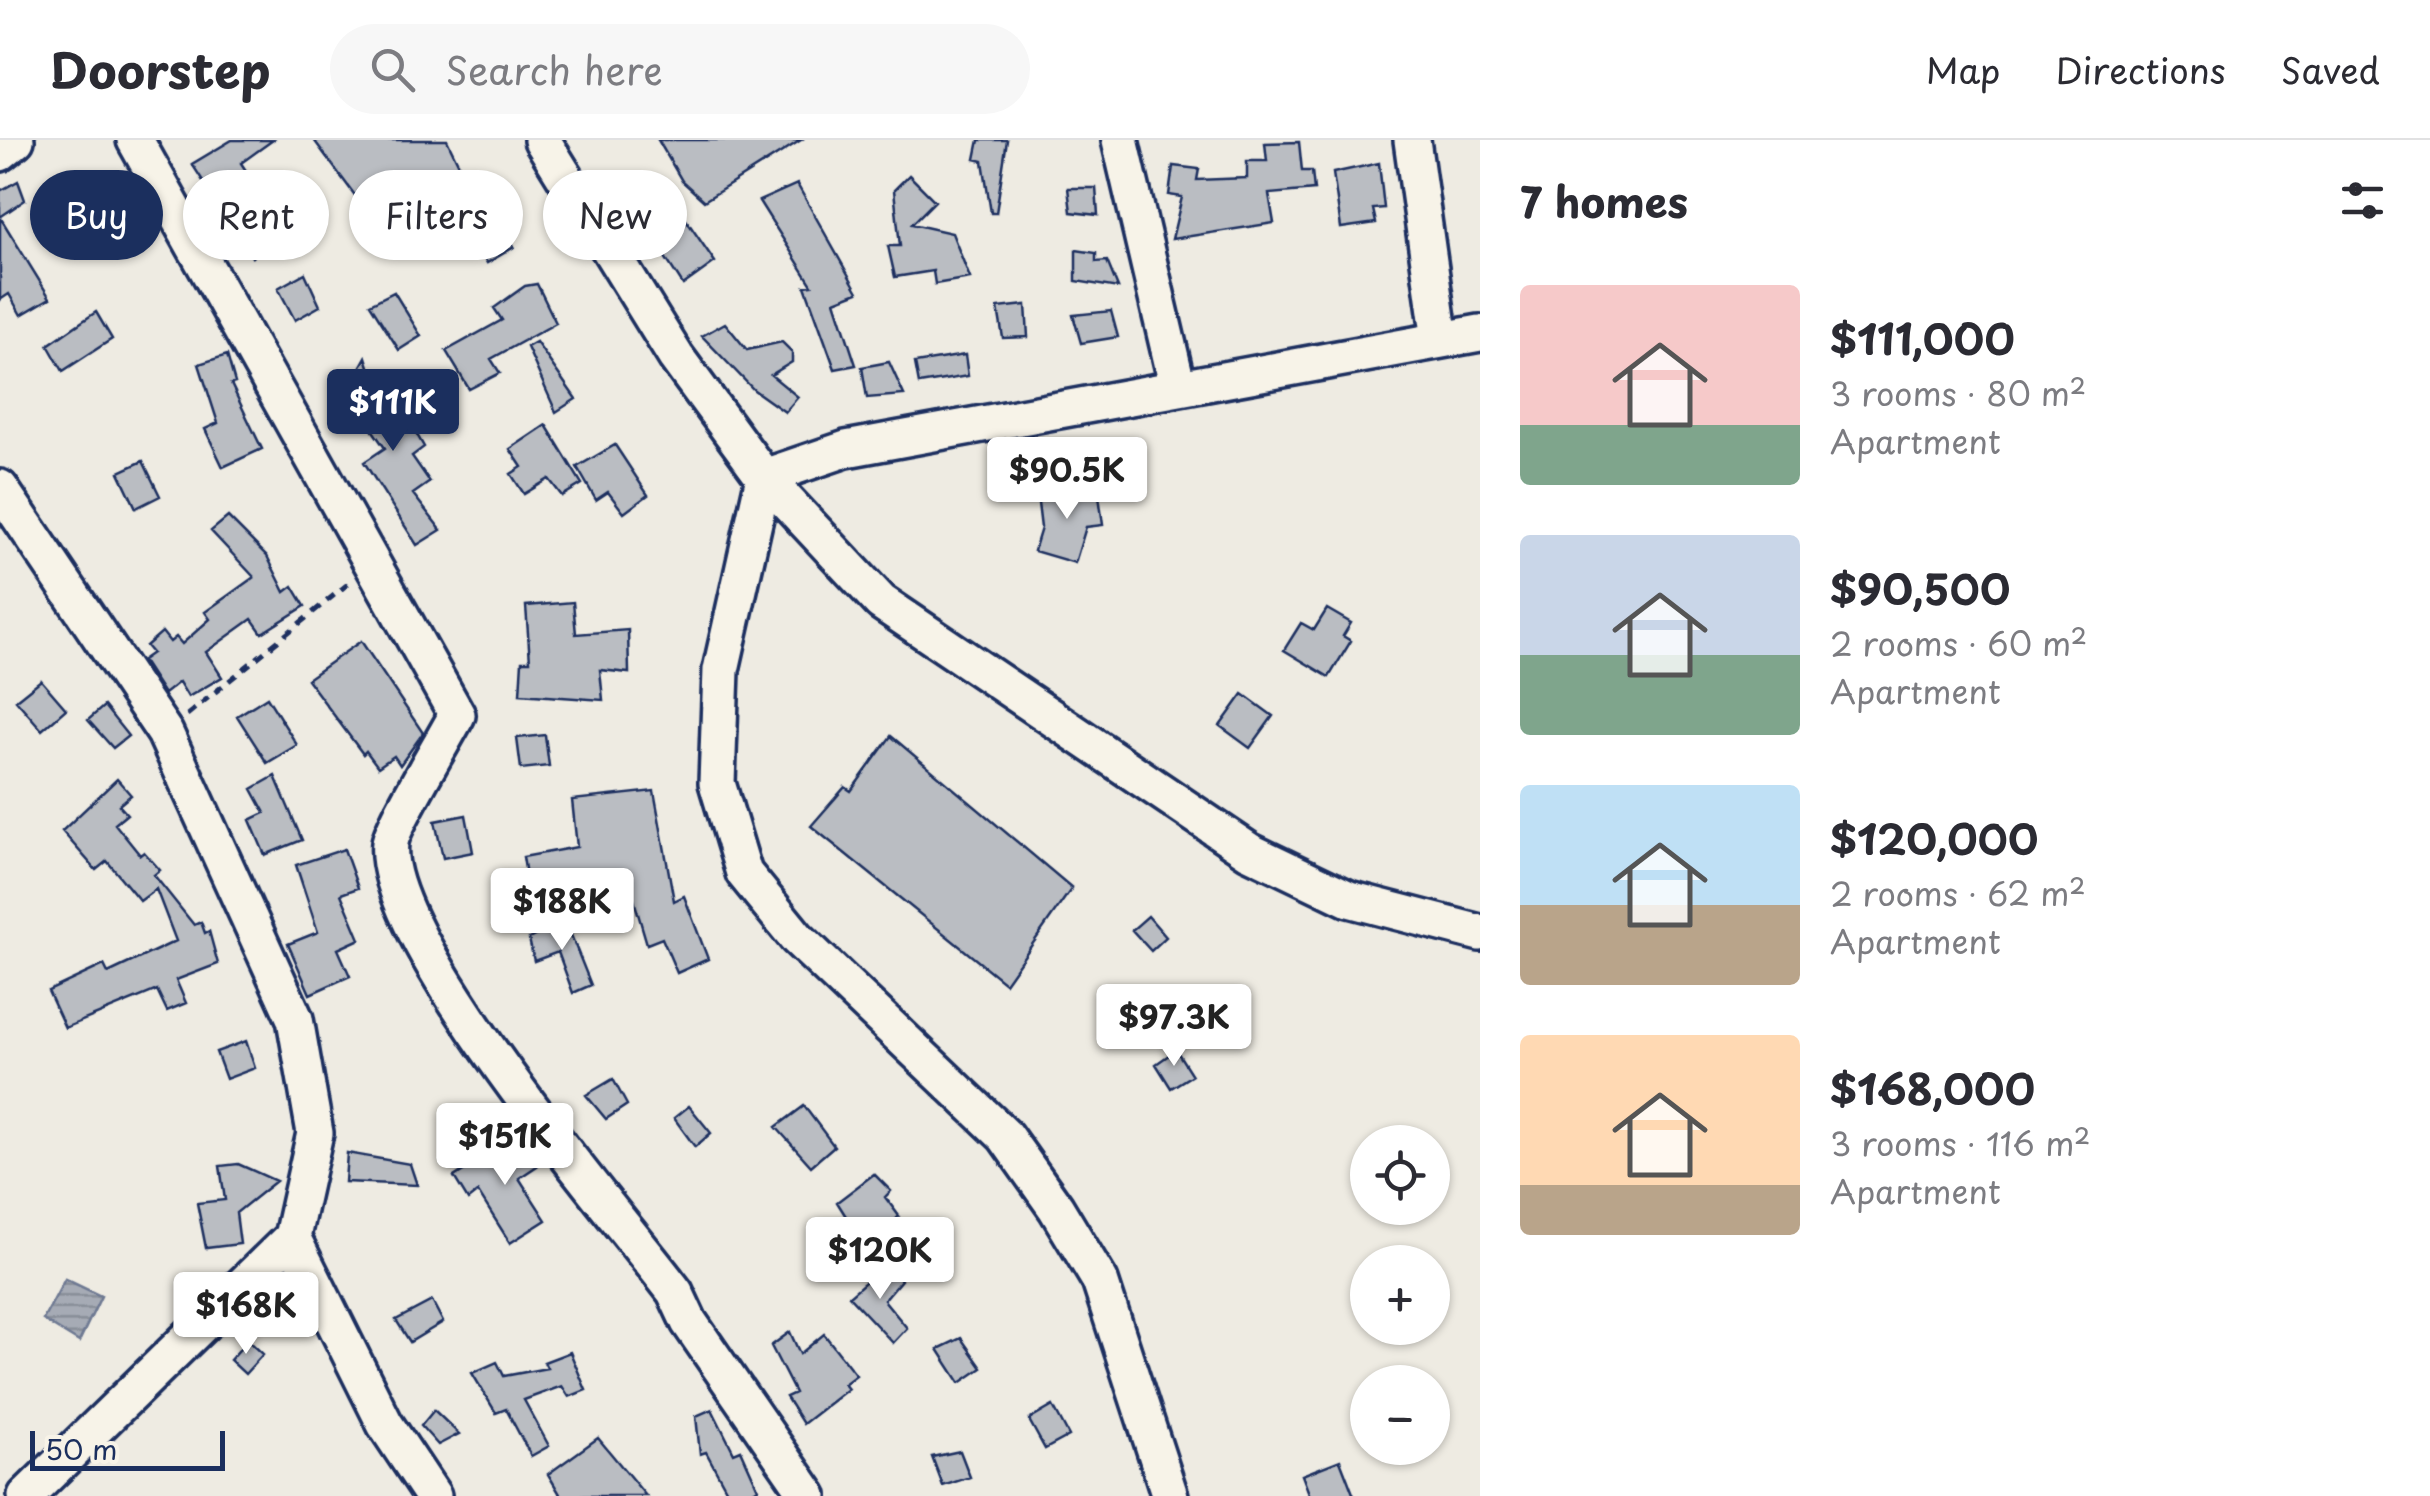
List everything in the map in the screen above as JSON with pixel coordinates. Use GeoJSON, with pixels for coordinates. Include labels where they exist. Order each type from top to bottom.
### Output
{"type":"FeatureCollection","features":[{"type":"Feature","properties":{"kind":"street"},"geometry":{"type":"LineString","coordinates":[[0,154],[16,140]]}},
{"type":"Feature","properties":{"kind":"street"},"geometry":{"type":"LineString","coordinates":[[135,140],[375,562],[457,715],[390,841],[396,891],[413,934],[463,1014],[675,1292],[689,1322],[808,1496]]}},
{"type":"Feature","properties":{"kind":"street"},"geometry":{"type":"LineString","coordinates":[[542,140],[676,358],[764,477],[881,602],[1248,851],[1349,899],[1480,933]]}},
{"type":"Feature","properties":{"kind":"street"},"geometry":{"type":"LineString","coordinates":[[1120,140],[1178,388]]}},
{"type":"Feature","properties":{"kind":"street"},"geometry":{"type":"LineString","coordinates":[[1412,140],[1440,340]]}},
{"type":"Feature","properties":{"kind":"street"},"geometry":{"type":"LineString","coordinates":[[764,477],[846,448],[1480,333]]}},
{"type":"Feature","properties":{"kind":"street"},"geometry":{"type":"LineString","coordinates":[[764,477],[721,670],[717,783],[744,872],[797,938],[1005,1136],[1056,1208],[1100,1281],[1170,1496]]}},
{"type":"Feature","properties":{"kind":"street"},"geometry":{"type":"LineString","coordinates":[[0,488],[165,733],[295,1019],[314,1133],[292,1237],[26,1496]]}},
{"type":"Feature","properties":{"kind":"street"},"geometry":{"type":"LineString","coordinates":[[292,1237],[385,1424],[433,1496]]}},
{"type":"Feature","properties":{"kind":"path"},"geometry":{"type":"LineString","coordinates":[[165,733],[375,562]]}},
{"type":"Feature","properties":{"kind":"shaded area"},"geometry":{"type":"Polygon","coordinates":[[[65,1279],[101,1296],[79,1342],[43,1320],[65,1279]]]}},
{"type":"Feature","properties":{"kind":"building"},"geometry":{"type":"Polygon","coordinates":[[[232,140],[273,140],[241,163],[246,170],[196,170],[192,164],[232,140]]]}},
{"type":"Feature","properties":{"kind":"building"},"geometry":{"type":"Polygon","coordinates":[[[314,140],[447,140],[462,170],[349,170],[349,187],[314,140]]]}},
{"type":"Feature","properties":{"kind":"building"},"geometry":{"type":"Polygon","coordinates":[[[658,140],[801,140],[704,201],[687,186],[687,170],[676,170],[658,140]]]}},
{"type":"Feature","properties":{"kind":"building"},"geometry":{"type":"Polygon","coordinates":[[[979,140],[1007,140],[996,213],[991,213],[983,161],[975,159],[979,140]]]}},
{"type":"Feature","properties":{"kind":"building"},"geometry":{"type":"Polygon","coordinates":[[[1299,142],[1302,171],[1312,171],[1314,190],[1269,194],[1274,223],[1172,239],[1182,197],[1169,195],[1173,166],[1199,169],[1197,180],[1247,178],[1247,161],[1267,161],[1265,143],[1299,142]]]}},
{"type":"Feature","properties":{"kind":"building"},"geometry":{"type":"Polygon","coordinates":[[[1379,163],[1384,208],[1373,209],[1376,223],[1341,228],[1333,173],[1379,163]]]}},
{"type":"Feature","properties":{"kind":"building"},"geometry":{"type":"Polygon","coordinates":[[[909,175],[935,201],[912,224],[952,233],[970,278],[935,284],[933,271],[895,277],[888,246],[900,246],[894,190],[909,175]]]}},
{"type":"Feature","properties":{"kind":"building"},"geometry":{"type":"Polygon","coordinates":[[[18,181],[25,200],[0,217],[0,191],[18,181]]]}},
{"type":"Feature","properties":{"kind":"building"},"geometry":{"type":"Polygon","coordinates":[[[797,184],[858,292],[835,301],[856,365],[835,369],[805,286],[812,285],[759,201],[797,184]]]}},
{"type":"Feature","properties":{"kind":"building"},"geometry":{"type":"Polygon","coordinates":[[[1068,188],[1096,188],[1098,215],[1071,212],[1068,188]]]}},
{"type":"Feature","properties":{"kind":"building"},"geometry":{"type":"Polygon","coordinates":[[[0,217],[50,298],[21,315],[9,294],[0,300],[0,217]]]}},
{"type":"Feature","properties":{"kind":"building"},"geometry":{"type":"Polygon","coordinates":[[[687,221],[715,262],[683,285],[667,260],[687,260],[687,221]]]}},
{"type":"Feature","properties":{"kind":"building"},"geometry":{"type":"Polygon","coordinates":[[[1076,250],[1096,253],[1096,262],[1107,261],[1118,288],[1076,281],[1076,250]]]}},
{"type":"Feature","properties":{"kind":"building"},"geometry":{"type":"Polygon","coordinates":[[[305,273],[320,306],[295,320],[278,288],[305,273]]]}},
{"type":"Feature","properties":{"kind":"building"},"geometry":{"type":"Polygon","coordinates":[[[537,284],[556,323],[491,359],[500,373],[469,389],[446,351],[502,320],[494,308],[525,286],[537,284]]]}},
{"type":"Feature","properties":{"kind":"building"},"geometry":{"type":"Polygon","coordinates":[[[394,292],[421,336],[399,350],[370,304],[394,292]]]}},
{"type":"Feature","properties":{"kind":"building"},"geometry":{"type":"Polygon","coordinates":[[[1026,305],[1028,337],[1003,338],[998,308],[1026,305]]]}},
{"type":"Feature","properties":{"kind":"building"},"geometry":{"type":"Polygon","coordinates":[[[1111,311],[1118,337],[1081,343],[1073,315],[1111,311]]]}},
{"type":"Feature","properties":{"kind":"building"},"geometry":{"type":"Polygon","coordinates":[[[96,312],[112,339],[63,371],[48,345],[96,312]]]}},
{"type":"Feature","properties":{"kind":"building"},"geometry":{"type":"Polygon","coordinates":[[[725,323],[747,350],[782,342],[792,352],[792,362],[771,375],[798,397],[785,412],[754,390],[702,336],[725,323]]]}},
{"type":"Feature","properties":{"kind":"building"},"geometry":{"type":"Polygon","coordinates":[[[536,342],[576,399],[556,412],[527,347],[536,342]]]}},
{"type":"Feature","properties":{"kind":"building"},"geometry":{"type":"Polygon","coordinates":[[[227,355],[235,383],[231,384],[262,449],[223,467],[205,429],[218,423],[199,364],[227,355]]]}},
{"type":"Feature","properties":{"kind":"building"},"geometry":{"type":"Polygon","coordinates":[[[965,355],[968,376],[919,384],[915,363],[965,355]]]}},
{"type":"Feature","properties":{"kind":"building"},"geometry":{"type":"Polygon","coordinates":[[[366,357],[383,411],[397,400],[424,447],[412,456],[430,482],[413,494],[441,530],[417,545],[364,462],[385,448],[360,412],[333,397],[352,382],[366,357]]]}},
{"type":"Feature","properties":{"kind":"building"},"geometry":{"type":"Polygon","coordinates":[[[889,362],[904,395],[867,398],[862,367],[889,362]]]}},
{"type":"Feature","properties":{"kind":"building"},"geometry":{"type":"Polygon","coordinates":[[[546,425],[582,484],[562,496],[549,479],[524,494],[511,474],[522,467],[510,449],[546,425]]]}},
{"type":"Feature","properties":{"kind":"building"},"geometry":{"type":"Polygon","coordinates":[[[615,445],[648,495],[624,513],[608,492],[596,500],[577,467],[615,445]]]}},
{"type":"Feature","properties":{"kind":"building"},"geometry":{"type":"Polygon","coordinates":[[[143,461],[160,496],[136,508],[119,472],[143,461]]]}},
{"type":"Feature","properties":{"kind":"building"},"geometry":{"type":"Polygon","coordinates":[[[1098,488],[1103,525],[1086,527],[1075,563],[1034,551],[1041,528],[1037,495],[1098,488]]]}},
{"type":"Feature","properties":{"kind":"building"},"geometry":{"type":"Polygon","coordinates":[[[228,517],[267,556],[285,592],[293,586],[305,606],[262,633],[252,619],[206,652],[222,677],[188,697],[179,682],[164,694],[142,660],[152,653],[146,646],[162,632],[170,642],[176,637],[182,644],[210,619],[205,612],[254,577],[211,531],[228,517]]]}},
{"type":"Feature","properties":{"kind":"building"},"geometry":{"type":"Polygon","coordinates":[[[573,602],[576,634],[628,630],[629,673],[600,670],[603,700],[520,694],[522,661],[530,661],[526,606],[573,602]]]}},
{"type":"Feature","properties":{"kind":"building"},"geometry":{"type":"Polygon","coordinates":[[[1327,609],[1351,623],[1343,636],[1351,641],[1329,677],[1284,650],[1301,623],[1314,630],[1327,609]]]}},
{"type":"Feature","properties":{"kind":"building"},"geometry":{"type":"Polygon","coordinates":[[[361,641],[423,733],[400,765],[394,756],[378,767],[366,751],[363,754],[307,679],[361,641]]]}},
{"type":"Feature","properties":{"kind":"building"},"geometry":{"type":"Polygon","coordinates":[[[41,680],[66,709],[42,730],[16,700],[41,680]]]}},
{"type":"Feature","properties":{"kind":"building"},"geometry":{"type":"Polygon","coordinates":[[[1243,694],[1273,716],[1250,748],[1220,726],[1243,694]]]}},
{"type":"Feature","properties":{"kind":"building"},"geometry":{"type":"Polygon","coordinates":[[[267,697],[297,745],[267,763],[237,716],[267,697]]]}},
{"type":"Feature","properties":{"kind":"building"},"geometry":{"type":"Polygon","coordinates":[[[104,706],[128,736],[113,748],[88,720],[104,706]]]}},
{"type":"Feature","properties":{"kind":"building"},"geometry":{"type":"Polygon","coordinates":[[[545,735],[549,766],[521,769],[517,738],[545,735]]]}},
{"type":"Feature","properties":{"kind":"building"},"geometry":{"type":"Polygon","coordinates":[[[891,736],[1072,888],[1005,983],[811,826],[845,787],[851,791],[891,736]]]}},
{"type":"Feature","properties":{"kind":"building"},"geometry":{"type":"Polygon","coordinates":[[[275,776],[302,840],[265,855],[250,820],[265,813],[252,789],[275,776]]]}},
{"type":"Feature","properties":{"kind":"building"},"geometry":{"type":"Polygon","coordinates":[[[117,779],[131,795],[119,805],[127,814],[115,824],[140,855],[144,852],[160,870],[154,875],[194,925],[201,922],[205,933],[209,931],[218,964],[176,980],[186,1003],[167,1011],[157,990],[65,1028],[48,991],[104,965],[108,973],[176,941],[156,889],[140,901],[107,861],[96,870],[62,831],[117,779]]]}},
{"type":"Feature","properties":{"kind":"building"},"geometry":{"type":"Polygon","coordinates":[[[654,791],[674,901],[684,896],[708,959],[677,973],[662,938],[647,944],[634,900],[569,906],[565,880],[528,887],[523,857],[577,847],[572,800],[654,791]]]}},
{"type":"Feature","properties":{"kind":"building"},"geometry":{"type":"Polygon","coordinates":[[[466,815],[473,852],[443,858],[435,821],[466,815]]]}},
{"type":"Feature","properties":{"kind":"building"},"geometry":{"type":"Polygon","coordinates":[[[344,849],[358,888],[341,894],[360,939],[338,949],[350,976],[310,994],[288,944],[318,932],[296,865],[344,849]]]}},
{"type":"Feature","properties":{"kind":"building"},"geometry":{"type":"Polygon","coordinates":[[[1148,916],[1166,937],[1151,951],[1132,930],[1148,916]]]}},
{"type":"Feature","properties":{"kind":"building"},"geometry":{"type":"Polygon","coordinates":[[[565,920],[591,985],[573,993],[558,952],[534,961],[529,939],[565,920]]]}},
{"type":"Feature","properties":{"kind":"building"},"geometry":{"type":"Polygon","coordinates":[[[246,1041],[255,1068],[226,1079],[216,1052],[246,1041]]]}},
{"type":"Feature","properties":{"kind":"building"},"geometry":{"type":"Polygon","coordinates":[[[1176,1050],[1192,1075],[1171,1088],[1156,1064],[1176,1050]]]}},
{"type":"Feature","properties":{"kind":"building"},"geometry":{"type":"Polygon","coordinates":[[[613,1079],[627,1105],[606,1119],[586,1095],[613,1079]]]}},
{"type":"Feature","properties":{"kind":"building"},"geometry":{"type":"Polygon","coordinates":[[[689,1106],[711,1133],[695,1147],[674,1118],[689,1106]]]}},
{"type":"Feature","properties":{"kind":"building"},"geometry":{"type":"Polygon","coordinates":[[[804,1106],[834,1146],[811,1166],[776,1127],[804,1106]]]}},
{"type":"Feature","properties":{"kind":"building"},"geometry":{"type":"Polygon","coordinates":[[[521,1134],[537,1166],[519,1178],[546,1220],[510,1243],[478,1192],[468,1200],[454,1177],[521,1134]]]}},
{"type":"Feature","properties":{"kind":"building"},"geometry":{"type":"Polygon","coordinates":[[[347,1153],[410,1164],[417,1185],[345,1182],[347,1153]]]}},
{"type":"Feature","properties":{"kind":"building"},"geometry":{"type":"Polygon","coordinates":[[[238,1164],[276,1181],[236,1213],[240,1244],[206,1248],[197,1203],[225,1200],[220,1166],[238,1164]]]}},
{"type":"Feature","properties":{"kind":"building"},"geometry":{"type":"Polygon","coordinates":[[[874,1174],[891,1191],[885,1197],[899,1216],[889,1227],[895,1236],[874,1248],[868,1227],[857,1234],[837,1202],[874,1174]]]}},
{"type":"Feature","properties":{"kind":"building"},"geometry":{"type":"Polygon","coordinates":[[[888,1262],[901,1280],[884,1300],[907,1328],[893,1343],[849,1296],[888,1262]]]}},
{"type":"Feature","properties":{"kind":"building"},"geometry":{"type":"Polygon","coordinates":[[[432,1301],[443,1322],[410,1342],[396,1320],[432,1301]]]}},
{"type":"Feature","properties":{"kind":"building"},"geometry":{"type":"Polygon","coordinates":[[[790,1332],[800,1354],[824,1334],[856,1375],[844,1384],[848,1389],[803,1424],[786,1397],[795,1393],[771,1346],[790,1332]]]}},
{"type":"Feature","properties":{"kind":"building"},"geometry":{"type":"Polygon","coordinates":[[[961,1338],[982,1368],[960,1383],[938,1349],[961,1338]]]}},
{"type":"Feature","properties":{"kind":"building"},"geometry":{"type":"Polygon","coordinates":[[[248,1340],[263,1354],[245,1374],[230,1360],[248,1340]]]}},
{"type":"Feature","properties":{"kind":"building"},"geometry":{"type":"Polygon","coordinates":[[[570,1352],[586,1390],[569,1397],[562,1386],[524,1400],[549,1446],[531,1456],[506,1409],[496,1413],[472,1373],[497,1362],[504,1376],[547,1368],[544,1362],[570,1352]]]}},
{"type":"Feature","properties":{"kind":"building"},"geometry":{"type":"Polygon","coordinates":[[[1053,1406],[1069,1436],[1045,1449],[1029,1420],[1053,1406]]]}},
{"type":"Feature","properties":{"kind":"building"},"geometry":{"type":"Polygon","coordinates":[[[712,1409],[734,1453],[741,1450],[758,1488],[746,1496],[730,1496],[706,1452],[700,1454],[696,1416],[712,1409]]]}},
{"type":"Feature","properties":{"kind":"building"},"geometry":{"type":"Polygon","coordinates":[[[434,1410],[459,1434],[438,1445],[421,1426],[434,1410]]]}},
{"type":"Feature","properties":{"kind":"building"},"geometry":{"type":"Polygon","coordinates":[[[598,1438],[646,1496],[561,1496],[548,1474],[598,1438]]]}},
{"type":"Feature","properties":{"kind":"building"},"geometry":{"type":"Polygon","coordinates":[[[960,1451],[970,1477],[943,1486],[932,1457],[960,1451]]]}},
{"type":"Feature","properties":{"kind":"building"},"geometry":{"type":"Polygon","coordinates":[[[1340,1460],[1354,1496],[1310,1496],[1302,1475],[1340,1460]]]}}]}
